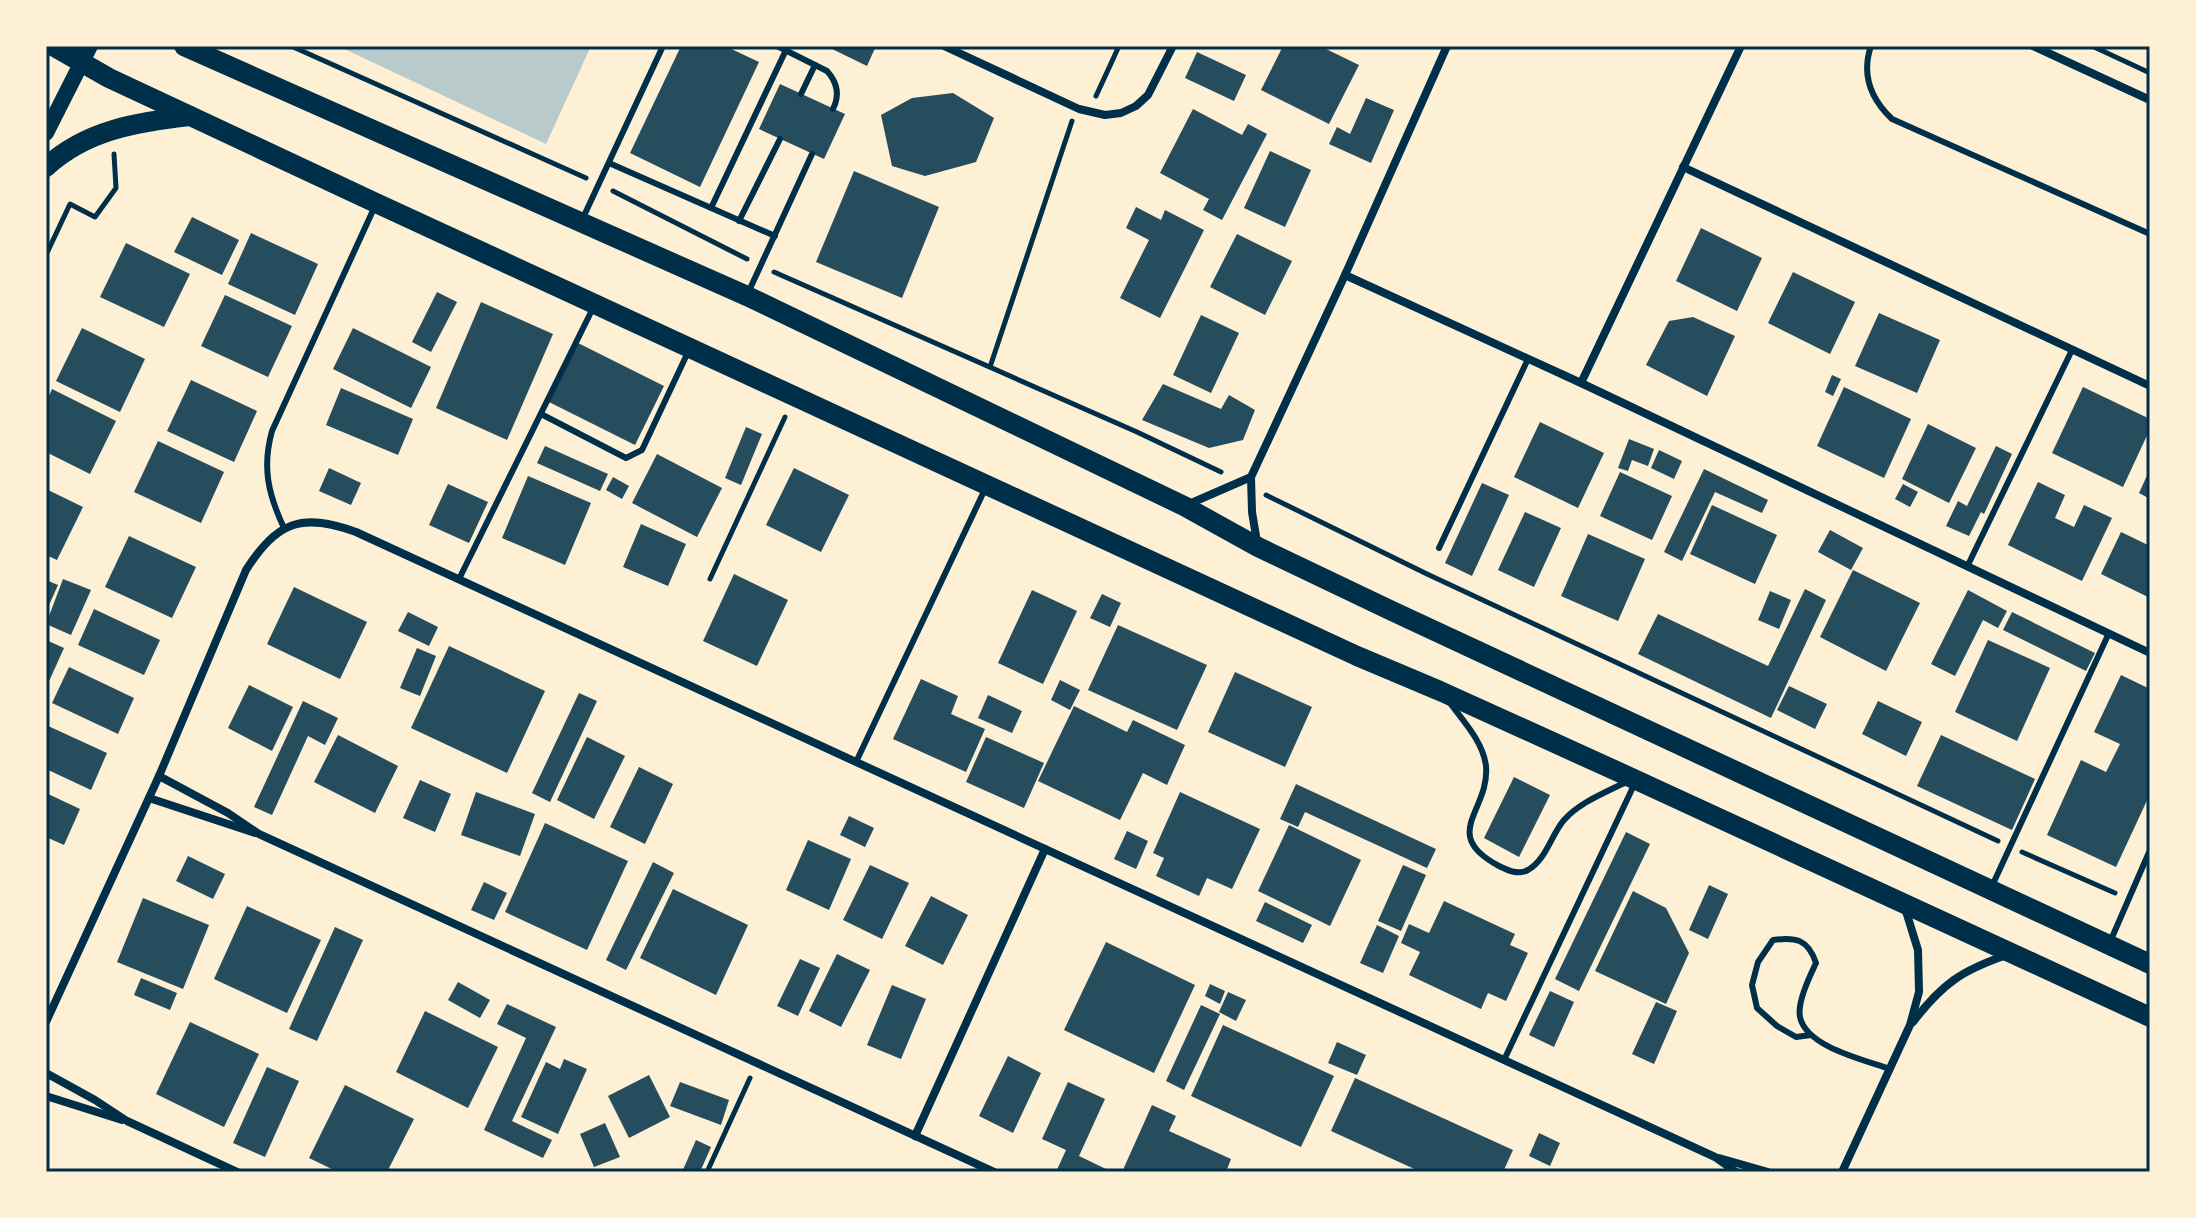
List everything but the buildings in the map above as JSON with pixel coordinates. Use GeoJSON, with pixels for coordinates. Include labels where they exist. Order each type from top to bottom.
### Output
{"type":"FeatureCollection","features":[{"type":"Feature","properties":{"kind":"main road"},"geometry":{"type":"LineString","coordinates":[[184,46],[747,296],[1184,506],[1258,547],[2150,964]]}},
{"type":"Feature","properties":{"kind":"main road"},"geometry":{"type":"LineString","coordinates":[[211,46],[227,67]]}},
{"type":"Feature","properties":{"kind":"main road"},"geometry":{"type":"LineString","coordinates":[[49,48],[86,54],[191,116],[376,203],[1357,656],[1635,779],[2150,1017]]}},
{"type":"Feature","properties":{"kind":"main road"},"geometry":{"type":"LineString","coordinates":[[46,133],[86,54]]}},
{"type":"Feature","properties":{"kind":"main road"},"geometry":{"type":"LineString","coordinates":[[46,167],[70,148],[112,128],[191,116]]}},
{"type":"Feature","properties":{"kind":"street"},"geometry":{"type":"LineString","coordinates":[[944,46],[1088,113],[1105,115],[1121,113],[1136,106],[1148,95],[1173,46]]}},
{"type":"Feature","properties":{"kind":"street"},"geometry":{"type":"LineString","coordinates":[[1258,547],[1251,477],[1447,46]]}},
{"type":"Feature","properties":{"kind":"street"},"geometry":{"type":"LineString","coordinates":[[1581,383],[1741,46]]}},
{"type":"Feature","properties":{"kind":"street"},"geometry":{"type":"LineString","coordinates":[[2033,46],[2055,51],[2150,100]]}},
{"type":"Feature","properties":{"kind":"street"},"geometry":{"type":"LineString","coordinates":[[1683,167],[2150,386]]}},
{"type":"Feature","properties":{"kind":"street"},"geometry":{"type":"LineString","coordinates":[[1345,275],[1581,383],[2150,653]]}},
{"type":"Feature","properties":{"kind":"street"},"geometry":{"type":"LineString","coordinates":[[1184,506],[1251,477]]}},
{"type":"Feature","properties":{"kind":"street"},"geometry":{"type":"LineString","coordinates":[[46,1022],[159,776],[246,570],[261,547],[284,528],[310,522],[341,526],[1715,1157],[1768,1172]]}},
{"type":"Feature","properties":{"kind":"street"},"geometry":{"type":"LineString","coordinates":[[159,776],[228,813],[259,834],[994,1172]]}},
{"type":"Feature","properties":{"kind":"street"},"geometry":{"type":"LineString","coordinates":[[149,798],[235,829],[259,834]]}},
{"type":"Feature","properties":{"kind":"street"},"geometry":{"type":"LineString","coordinates":[[915,1136],[1045,849]]}},
{"type":"Feature","properties":{"kind":"street"},"geometry":{"type":"LineString","coordinates":[[1842,1172],[1910,1025],[1919,992],[1920,964],[1915,937],[1903,904]]}},
{"type":"Feature","properties":{"kind":"street"},"geometry":{"type":"LineString","coordinates":[[1910,1025],[1932,997],[1954,978],[1980,964],[2013,953]]}},
{"type":"Feature","properties":{"kind":"street"},"geometry":{"type":"LineString","coordinates":[[46,1073],[127,1121]]}},
{"type":"Feature","properties":{"kind":"street"},"geometry":{"type":"LineString","coordinates":[[46,1096],[127,1121],[237,1172]]}},
{"type":"Feature","properties":{"kind":"street"},"geometry":{"type":"LineString","coordinates":[[1715,1157],[1736,1172]]}},
{"type":"Feature","properties":{"kind":"lane"},"geometry":{"type":"LineString","coordinates":[[580,223],[663,46]]}},
{"type":"Feature","properties":{"kind":"lane"},"geometry":{"type":"LineString","coordinates":[[777,46],[833,77],[838,93],[833,109]]}},
{"type":"Feature","properties":{"kind":"lane"},"geometry":{"type":"LineString","coordinates":[[1871,46],[1868,81],[1873,96],[1892,119],[2150,234]]}},
{"type":"Feature","properties":{"kind":"lane"},"geometry":{"type":"LineString","coordinates":[[711,208],[786,50]]}},
{"type":"Feature","properties":{"kind":"lane"},"geometry":{"type":"LineString","coordinates":[[801,94],[815,65]]}},
{"type":"Feature","properties":{"kind":"lane"},"geometry":{"type":"LineString","coordinates":[[739,221],[780,139]]}},
{"type":"Feature","properties":{"kind":"lane"},"geometry":{"type":"LineString","coordinates":[[747,296],[812,154]]}},
{"type":"Feature","properties":{"kind":"lane"},"geometry":{"type":"LineString","coordinates":[[609,163],[775,236]]}},
{"type":"Feature","properties":{"kind":"lane"},"geometry":{"type":"LineString","coordinates":[[284,528],[268,484],[266,466],[272,431],[376,203]]}},
{"type":"Feature","properties":{"kind":"lane"},"geometry":{"type":"LineString","coordinates":[[459,579],[596,303]]}},
{"type":"Feature","properties":{"kind":"lane"},"geometry":{"type":"LineString","coordinates":[[541,414],[626,458],[642,450],[690,348]]}},
{"type":"Feature","properties":{"kind":"lane"},"geometry":{"type":"LineString","coordinates":[[1967,567],[2072,350]]}},
{"type":"Feature","properties":{"kind":"lane"},"geometry":{"type":"LineString","coordinates":[[1439,548],[1528,359]]}},
{"type":"Feature","properties":{"kind":"lane"},"geometry":{"type":"LineString","coordinates":[[856,762],[986,485]]}},
{"type":"Feature","properties":{"kind":"lane"},"geometry":{"type":"LineString","coordinates":[[1990,889],[2109,633]]}},
{"type":"Feature","properties":{"kind":"lane"},"geometry":{"type":"LineString","coordinates":[[1440,691],[1474,736],[1484,756],[1486,778],[1470,824],[1471,841],[1480,856],[1509,871],[1523,872],[1535,865],[1572,812],[1635,779]]}},
{"type":"Feature","properties":{"kind":"lane"},"geometry":{"type":"LineString","coordinates":[[1504,1060],[1635,779]]}},
{"type":"Feature","properties":{"kind":"lane"},"geometry":{"type":"LineString","coordinates":[[2108,945],[2150,850]]}},
{"type":"Feature","properties":{"kind":"lane"},"geometry":{"type":"LineString","coordinates":[[1811,1035],[1796,1037],[1777,1026],[1757,1008],[1752,985],[1758,962],[1773,940],[1795,938],[1806,943],[1812,952],[1816,963],[1804,989],[1800,1017],[1811,1035],[1825,1045],[1890,1069]]}},
{"type":"Feature","properties":{"kind":"path"},"geometry":{"type":"LineString","coordinates":[[990,367],[1069,124],[1088,113],[1119,46]]}},
{"type":"Feature","properties":{"kind":"path"},"geometry":{"type":"LineString","coordinates":[[2092,46],[2150,73]]}},
{"type":"Feature","properties":{"kind":"path"},"geometry":{"type":"LineString","coordinates":[[46,255],[70,204],[95,217],[116,188],[112,128]]}},
{"type":"Feature","properties":{"kind":"path"},"geometry":{"type":"LineString","coordinates":[[710,579],[795,397]]}},
{"type":"Feature","properties":{"kind":"path"},"geometry":{"type":"LineString","coordinates":[[1251,487],[1427,574],[2128,899]]}},
{"type":"Feature","properties":{"kind":"path"},"geometry":{"type":"LineString","coordinates":[[707,1172],[757,1063]]}},
{"type":"Feature","properties":{"kind":"shaded area"},"geometry":{"type":"Polygon","coordinates":[[[338,46],[591,46],[546,144],[338,46]]]}}]}
